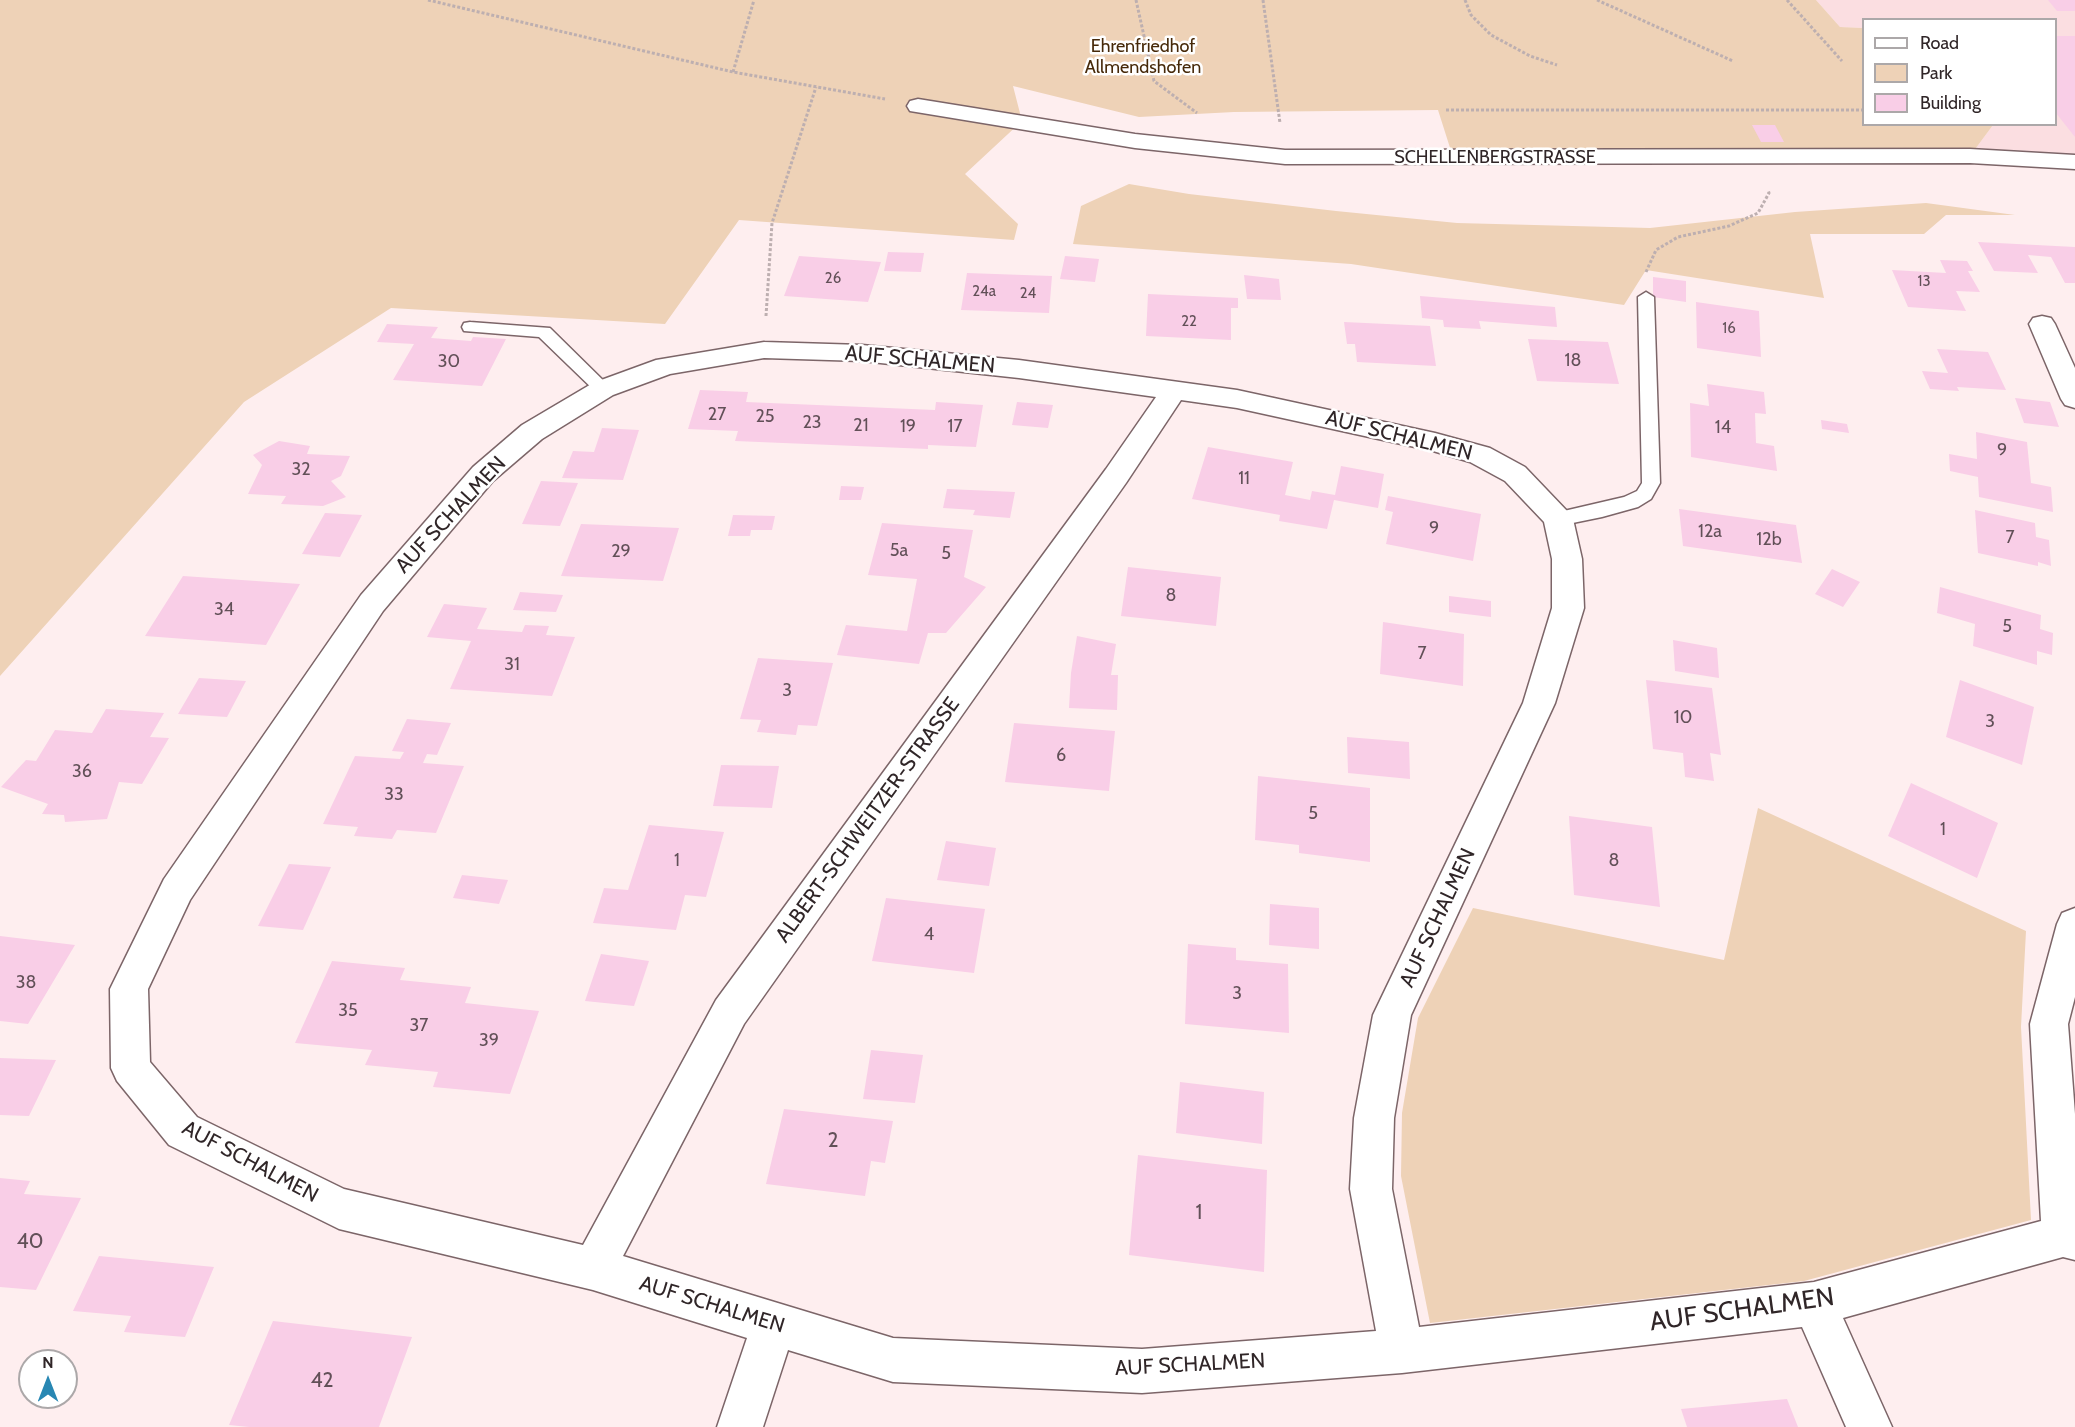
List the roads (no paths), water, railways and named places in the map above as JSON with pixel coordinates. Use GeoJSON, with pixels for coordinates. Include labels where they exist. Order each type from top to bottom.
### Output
{"type":"FeatureCollection","features":[{"type":"Feature","properties":{"kind":"street","name":"SCHELLENBERGSTRASSE"},"geometry":{"type":"LineString","coordinates":[[918,106],[1135,141],[1284,157],[1970,156],[2075,162]]}},
{"type":"Feature","properties":{"kind":"street"},"geometry":{"type":"LineString","coordinates":[[2042,324],[2075,399]]}},
{"type":"Feature","properties":{"kind":"street","name":"AUF SCHALMEN"},"geometry":{"type":"LineString","coordinates":[[1402,1350],[1371,1189],[1374,1118],[1392,1015],[1539,703],[1568,608],[1567,559],[1558,519],[1515,474],[1480,455],[1435,442],[1237,399],[1019,369],[862,352],[764,350],[665,366],[603,389],[532,432],[483,474],[372,603],[177,890],[129,989],[131,1068],[183,1131],[339,1208],[593,1269],[893,1360],[1130,1370],[1402,1350],[1814,1304],[2069,1238]]}},
{"type":"Feature","properties":{"kind":"street","name":"ALBERT-SCHWEITZER-STRASSE"},"geometry":{"type":"LineString","coordinates":[[593,1269],[730,1012],[1116,476],[1174,390]]}},
{"type":"Feature","properties":{"kind":"street"},"geometry":{"type":"LineString","coordinates":[[2069,1238],[2049,1024],[2075,924]]}},
{"type":"Feature","properties":{"kind":"street"},"geometry":{"type":"LineString","coordinates":[[1814,1304],[1869,1427]]}},
{"type":"Feature","properties":{"kind":"street"},"geometry":{"type":"LineString","coordinates":[[740,1427],[774,1324]]}},
{"type":"Feature","properties":{"kind":"lane"},"geometry":{"type":"LineString","coordinates":[[1558,519],[1602,511],[1631,502],[1644,495],[1651,483],[1646,297]]}},
{"type":"Feature","properties":{"kind":"lane"},"geometry":{"type":"LineString","coordinates":[[470,327],[544,332],[603,389]]}},
{"type":"Feature","properties":{"kind":"park label","name":"Ehrenfriedhof Allmendshofen"},"geometry":{"type":"Point","coordinates":[1143,57]}}]}
